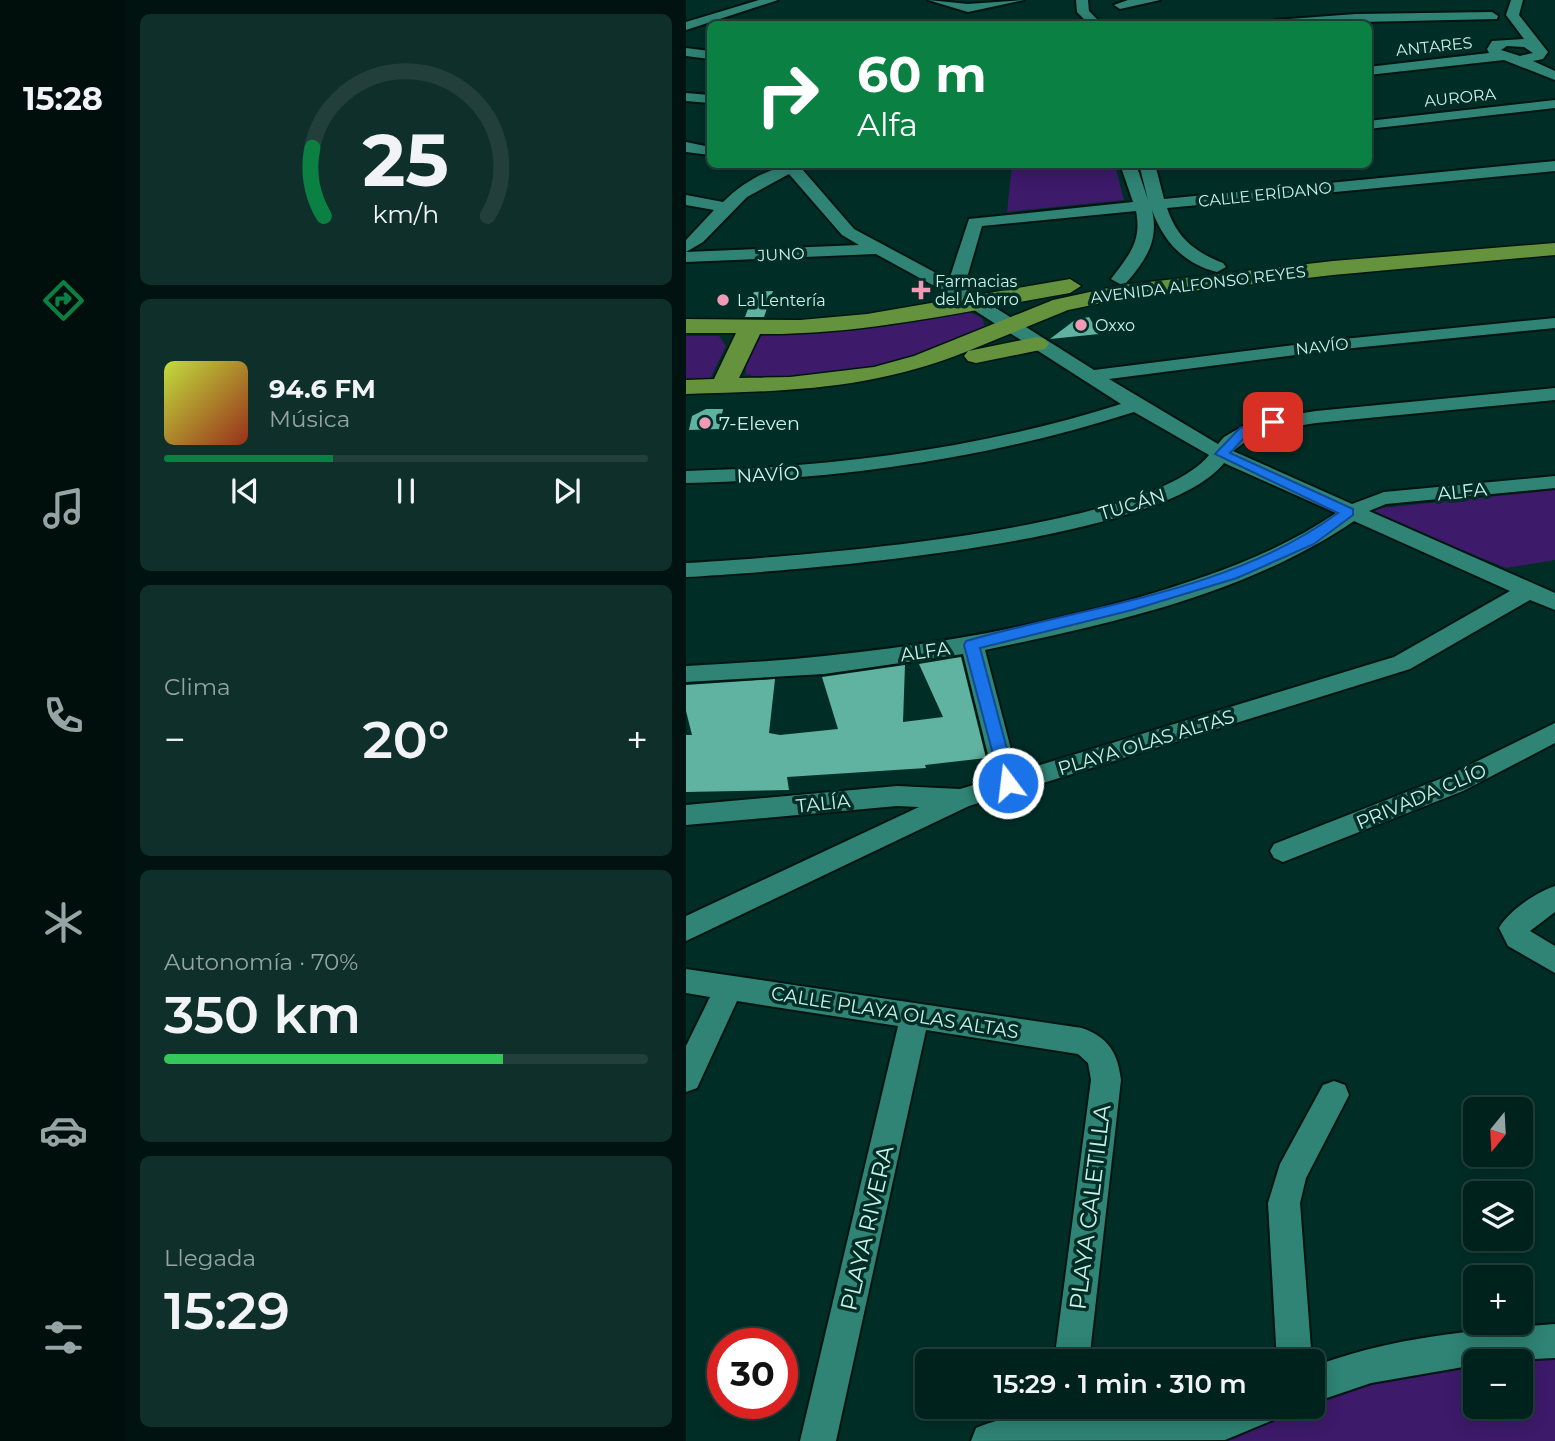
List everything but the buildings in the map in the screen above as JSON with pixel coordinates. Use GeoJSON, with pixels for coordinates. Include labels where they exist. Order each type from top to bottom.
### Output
{"type":"FeatureCollection","features":[{"type":"Feature","properties":{"kind":"main road","name":"AVENIDA ALFONSO REYES"},"geometry":{"type":"LineString","coordinates":[[686,326],[751,327],[867,321],[964,297],[1217,267],[1555,237]]}},
{"type":"Feature","properties":{"kind":"main road","name":"AVENIDA ALFONSO REYES"},"geometry":{"type":"LineString","coordinates":[[686,387],[825,381],[896,369],[1081,299],[1172,285],[1555,248]]}},
{"type":"Feature","properties":{"kind":"main road"},"geometry":{"type":"LineString","coordinates":[[723,387],[751,327]]}},
{"type":"Feature","properties":{"kind":"main road"},"geometry":{"type":"LineString","coordinates":[[896,369],[935,366],[1009,347],[1037,344]]}},
{"type":"Feature","properties":{"kind":"street"},"geometry":{"type":"LineString","coordinates":[[686,26],[772,0]]}},
{"type":"Feature","properties":{"kind":"street"},"geometry":{"type":"LineString","coordinates":[[934,0],[975,8],[1018,0]]}},
{"type":"Feature","properties":{"kind":"street"},"geometry":{"type":"LineString","coordinates":[[1082,0],[1083,12],[1093,21]]}},
{"type":"Feature","properties":{"kind":"street"},"geometry":{"type":"LineString","coordinates":[[1128,17],[1119,2],[1154,0]]}},
{"type":"Feature","properties":{"kind":"street"},"geometry":{"type":"LineString","coordinates":[[1477,0],[1492,16],[1507,41]]}},
{"type":"Feature","properties":{"kind":"street"},"geometry":{"type":"LineString","coordinates":[[1517,0],[1511,9],[1512,15],[1538,49],[1555,62]]}},
{"type":"Feature","properties":{"kind":"street"},"geometry":{"type":"LineString","coordinates":[[975,8],[982,21]]}},
{"type":"Feature","properties":{"kind":"street"},"geometry":{"type":"LineString","coordinates":[[686,12],[722,14]]}},
{"type":"Feature","properties":{"kind":"street"},"geometry":{"type":"LineString","coordinates":[[1315,21],[1369,17],[1492,16]]}},
{"type":"Feature","properties":{"kind":"street"},"geometry":{"type":"LineString","coordinates":[[1538,49],[1507,41],[1497,44],[1498,53],[1555,76]]}},
{"type":"Feature","properties":{"kind":"street"},"geometry":{"type":"LineString","coordinates":[[1519,60],[1530,59],[1538,49]]}},
{"type":"Feature","properties":{"kind":"street"},"geometry":{"type":"LineString","coordinates":[[686,52],[707,55]]}},
{"type":"Feature","properties":{"kind":"street","name":"ANTARES"},"geometry":{"type":"LineString","coordinates":[[1372,62],[1498,53]]}},
{"type":"Feature","properties":{"kind":"street","name":"ANTARES"},"geometry":{"type":"LineString","coordinates":[[1372,70],[1498,53]]}},
{"type":"Feature","properties":{"kind":"street"},"geometry":{"type":"LineString","coordinates":[[686,97],[707,99]]}},
{"type":"Feature","properties":{"kind":"street","name":"AURORA"},"geometry":{"type":"LineString","coordinates":[[1372,125],[1555,104]]}},
{"type":"Feature","properties":{"kind":"street"},"geometry":{"type":"LineString","coordinates":[[686,147],[707,150]]}},
{"type":"Feature","properties":{"kind":"street","name":"CALLE ERÍDANO"},"geometry":{"type":"LineString","coordinates":[[964,297],[975,222],[1555,166]]}},
{"type":"Feature","properties":{"kind":"street"},"geometry":{"type":"LineString","coordinates":[[688,254],[726,207],[767,177],[787,168]]}},
{"type":"Feature","properties":{"kind":"street"},"geometry":{"type":"LineString","coordinates":[[796,168],[841,227],[964,297],[1136,405],[1222,454],[1555,602]]}},
{"type":"Feature","properties":{"kind":"street"},"geometry":{"type":"LineString","coordinates":[[1120,279],[1138,262],[1147,243],[1148,232],[1129,168]]}},
{"type":"Feature","properties":{"kind":"street"},"geometry":{"type":"LineString","coordinates":[[1148,168],[1158,205],[1172,238],[1180,249],[1217,267]]}},
{"type":"Feature","properties":{"kind":"street"},"geometry":{"type":"LineString","coordinates":[[686,200],[726,207]]}},
{"type":"Feature","properties":{"kind":"street","name":"JUNO"},"geometry":{"type":"LineString","coordinates":[[688,254],[877,249]]}},
{"type":"Feature","properties":{"kind":"street","name":"NAVÍO"},"geometry":{"type":"LineString","coordinates":[[1090,376],[1343,344],[1555,323]]}},
{"type":"Feature","properties":{"kind":"street","name":"TUCÁN"},"geometry":{"type":"LineString","coordinates":[[686,570],[870,557],[1042,528],[1177,490],[1201,477],[1245,430],[1273,422],[1555,394]]}},
{"type":"Feature","properties":{"kind":"street","name":"NAVÍO"},"geometry":{"type":"LineString","coordinates":[[686,477],[801,472],[934,456],[1059,429],[1136,405]]}},
{"type":"Feature","properties":{"kind":"street","name":"ALFA"},"geometry":{"type":"LineString","coordinates":[[686,674],[783,668],[971,645],[1132,606],[1232,575],[1309,541],[1348,512],[1384,498],[1555,482]]}},
{"type":"Feature","properties":{"kind":"street","name":"PLAYA OLAS ALTAS"},"geometry":{"type":"LineString","coordinates":[[686,929],[960,799],[1402,663],[1529,590]]}},
{"type":"Feature","properties":{"kind":"street"},"geometry":{"type":"LineString","coordinates":[[971,645],[1008,783]]}},
{"type":"Feature","properties":{"kind":"street","name":"PRIVADA CLÍO"},"geometry":{"type":"LineString","coordinates":[[1283,851],[1454,784],[1555,732]]}},
{"type":"Feature","properties":{"kind":"street","name":"TALÍA"},"geometry":{"type":"LineString","coordinates":[[686,815],[897,796],[960,799]]}},
{"type":"Feature","properties":{"kind":"street"},"geometry":{"type":"LineString","coordinates":[[1555,897],[1513,928],[1518,938],[1555,961]]}},
{"type":"Feature","properties":{"kind":"street","name":"CALLE PLAYA OLAS ALTAS"},"geometry":{"type":"LineString","coordinates":[[686,981],[1082,1041],[1101,1053]]}},
{"type":"Feature","properties":{"kind":"street"},"geometry":{"type":"LineString","coordinates":[[686,1078],[729,987]]}},
{"type":"Feature","properties":{"kind":"street","name":"PLAYA RIVERA"},"geometry":{"type":"LineString","coordinates":[[818,1441],[915,1014]]}},
{"type":"Feature","properties":{"kind":"street","name":"PLAYA CALETILLA"},"geometry":{"type":"LineString","coordinates":[[1073,1349],[1106,1080],[1101,1053]]}},
{"type":"Feature","properties":{"kind":"street"},"geometry":{"type":"LineString","coordinates":[[1294,1349],[1284,1203],[1291,1175],[1334,1095]]}},
{"type":"Feature","properties":{"kind":"street"},"geometry":{"type":"LineString","coordinates":[[1325,1380],[1346,1371],[1460,1348],[1555,1342]]}},
{"type":"Feature","properties":{"kind":"street"},"geometry":{"type":"LineString","coordinates":[[989,1441],[1059,1419]]}},
{"type":"Feature","properties":{"kind":"street"},"geometry":{"type":"LineString","coordinates":[[1129,1419],[1225,1422],[1232,1419]]}},
{"type":"Feature","properties":{"kind":"shaded area"},"geometry":{"type":"Polygon","coordinates":[[[1012,168],[1116,168],[1124,200],[1007,212],[1012,168]]]}},
{"type":"Feature","properties":{"kind":"shaded area"},"geometry":{"type":"Polygon","coordinates":[[[965,310],[982,318],[985,327],[901,365],[781,384],[746,374],[746,356],[762,335],[841,331],[965,310]]]}},
{"type":"Feature","properties":{"kind":"shaded area"},"geometry":{"type":"Polygon","coordinates":[[[686,336],[719,336],[726,346],[709,381],[686,380],[686,336]]]}},
{"type":"Feature","properties":{"kind":"shaded area"},"geometry":{"type":"Polygon","coordinates":[[[1555,490],[1555,560],[1506,568],[1362,510],[1555,490]]]}},
{"type":"Feature","properties":{"kind":"shaded area"},"geometry":{"type":"Polygon","coordinates":[[[1555,1341],[1555,1441],[989,1441],[1128,1419],[1325,1419],[1325,1383],[1463,1358],[1463,1419],[1533,1419],[1533,1349],[1511,1349],[1555,1341]]]}},
{"type":"Feature","properties":{"kind":"place","name":"Farmacias del Ahorro"},"geometry":{"type":"Point","coordinates":[921,290]}},
{"type":"Feature","properties":{"kind":"place","name":"La Lentería"},"geometry":{"type":"Point","coordinates":[723,300]}},
{"type":"Feature","properties":{"kind":"place","name":"Oxxo"},"geometry":{"type":"Point","coordinates":[1081,325]}},
{"type":"Feature","properties":{"kind":"place","name":"7-Eleven"},"geometry":{"type":"Point","coordinates":[705,423]}},
{"type":"Feature","properties":{"kind":"route"},"geometry":{"type":"LineString","coordinates":[[1008,783],[971,645],[1132,606],[1232,575],[1309,541],[1348,512],[1222,454],[1231,441],[1245,430],[1273,422]]}}]}
